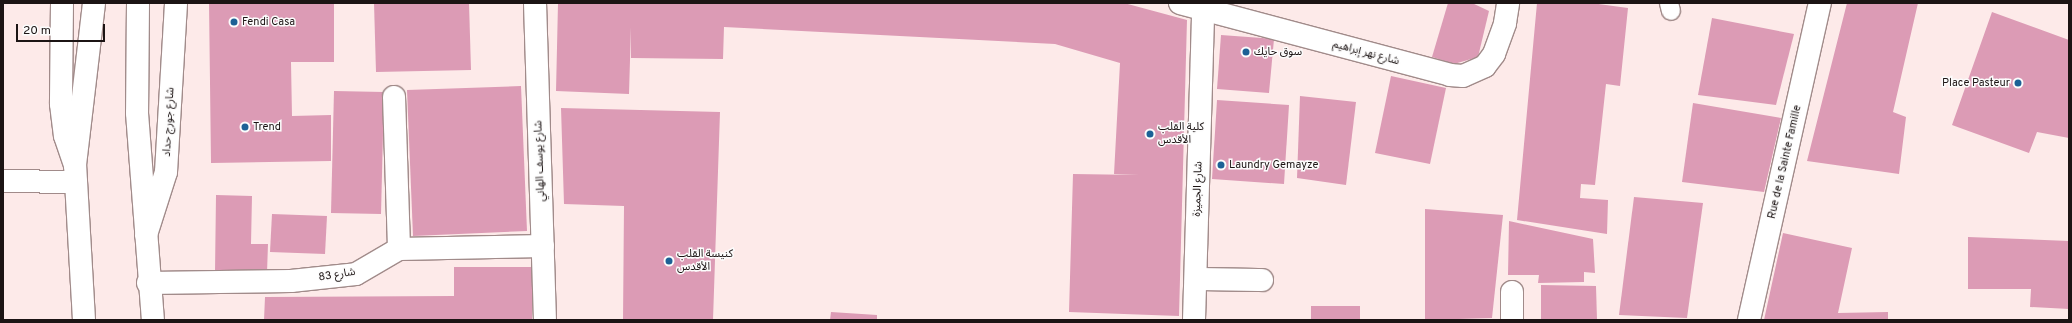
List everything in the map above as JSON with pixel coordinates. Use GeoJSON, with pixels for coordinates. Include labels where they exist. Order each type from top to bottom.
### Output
{"type":"FeatureCollection","features":[{"type":"Feature","properties":{"kind":"street"},"geometry":{"type":"LineString","coordinates":[[62,3],[62,104],[65,136],[76,173]]}},
{"type":"Feature","properties":{"kind":"street"},"geometry":{"type":"LineString","coordinates":[[84,320],[76,173],[94,3]]}},
{"type":"Feature","properties":{"kind":"street","name":"شارع جورج حداد"},"geometry":{"type":"LineString","coordinates":[[138,3],[137,113],[148,283],[153,320]]}},
{"type":"Feature","properties":{"kind":"street","name":"شارع جورج حداد"},"geometry":{"type":"LineString","coordinates":[[146,238],[166,172],[176,3]]}},
{"type":"Feature","properties":{"kind":"street","name":"شارع يوسف الهاني"},"geometry":{"type":"LineString","coordinates":[[535,3],[545,320]]}},
{"type":"Feature","properties":{"kind":"street","name":"شارع نهر إبراهيم"},"geometry":{"type":"LineString","coordinates":[[1180,3],[1203,6],[1450,75],[1464,76],[1485,66],[1494,54],[1505,23],[1508,3]]}},
{"type":"Feature","properties":{"kind":"street","name":"Rue de la Sainte Famille"},"geometry":{"type":"LineString","coordinates":[[1749,320],[1820,3]]}},
{"type":"Feature","properties":{"kind":"street","name":"شارع الجميزة"},"geometry":{"type":"LineString","coordinates":[[1194,320],[1203,6]]}},
{"type":"Feature","properties":{"kind":"street"},"geometry":{"type":"LineString","coordinates":[[394,97],[399,249]]}},
{"type":"Feature","properties":{"kind":"street"},"geometry":{"type":"LineString","coordinates":[[3,180],[76,173]]}},
{"type":"Feature","properties":{"kind":"street","name":"شارع 83"},"geometry":{"type":"LineString","coordinates":[[148,283],[291,281],[356,274],[399,249],[543,246]]}},
{"type":"Feature","properties":{"kind":"street"},"geometry":{"type":"LineString","coordinates":[[1196,279],[1262,280]]}},
{"type":"Feature","properties":{"kind":"street"},"geometry":{"type":"LineString","coordinates":[[1512,292],[1512,320]]}},
{"type":"Feature","properties":{"kind":"building"},"geometry":{"type":"Polygon","coordinates":[[[209,3],[334,3],[334,62],[291,62],[292,116],[331,115],[331,161],[211,163],[209,3]]]}},
{"type":"Feature","properties":{"kind":"building"},"geometry":{"type":"Polygon","coordinates":[[[374,3],[469,3],[471,70],[376,72],[374,3]]]}},
{"type":"Feature","properties":{"kind":"building","name":"كلية القلب الأقدس"},"geometry":{"type":"Polygon","coordinates":[[[558,3],[1124,3],[1187,20],[1179,316],[1069,312],[1073,174],[1139,175],[1114,174],[1120,63],[1055,44],[724,27],[723,59],[631,58],[631,27],[629,94],[556,91],[558,3]]]}},
{"type":"Feature","properties":{"kind":"building"},"geometry":{"type":"Polygon","coordinates":[[[1448,3],[1472,3],[1489,11],[1478,57],[1454,64],[1432,57],[1448,3]]]}},
{"type":"Feature","properties":{"kind":"building"},"geometry":{"type":"Polygon","coordinates":[[[1537,3],[1591,3],[1628,8],[1620,86],[1606,84],[1595,185],[1581,184],[1580,198],[1608,200],[1607,234],[1517,220],[1537,3]]]}},
{"type":"Feature","properties":{"kind":"building"},"geometry":{"type":"Polygon","coordinates":[[[1847,3],[1918,3],[1893,112],[1906,117],[1899,174],[1807,161],[1847,3]]]}},
{"type":"Feature","properties":{"kind":"building","name":"Place Pasteur"},"geometry":{"type":"Polygon","coordinates":[[[1992,12],[2069,40],[2069,138],[2037,132],[2029,153],[1952,125],[1992,12]]]}},
{"type":"Feature","properties":{"kind":"building"},"geometry":{"type":"Polygon","coordinates":[[[1712,18],[1794,34],[1776,105],[1698,95],[1712,18]]]}},
{"type":"Feature","properties":{"kind":"building"},"geometry":{"type":"Polygon","coordinates":[[[1221,35],[1274,39],[1269,93],[1217,89],[1221,35]]]}},
{"type":"Feature","properties":{"kind":"building"},"geometry":{"type":"Polygon","coordinates":[[[1391,76],[1446,88],[1430,164],[1375,153],[1391,76]]]}},
{"type":"Feature","properties":{"kind":"building"},"geometry":{"type":"Polygon","coordinates":[[[521,86],[527,231],[413,236],[407,90],[521,86]]]}},
{"type":"Feature","properties":{"kind":"building"},"geometry":{"type":"Polygon","coordinates":[[[334,91],[384,92],[381,214],[331,213],[334,91]]]}},
{"type":"Feature","properties":{"kind":"building"},"geometry":{"type":"Polygon","coordinates":[[[1300,96],[1356,102],[1346,185],[1297,178],[1300,96]]]}},
{"type":"Feature","properties":{"kind":"building"},"geometry":{"type":"Polygon","coordinates":[[[1217,100],[1289,105],[1284,184],[1212,179],[1217,100]]]}},
{"type":"Feature","properties":{"kind":"building"},"geometry":{"type":"Polygon","coordinates":[[[1693,103],[1781,118],[1764,192],[1682,182],[1693,103]]]}},
{"type":"Feature","properties":{"kind":"building","name":"كنيسة القلب الأقدس"},"geometry":{"type":"Polygon","coordinates":[[[561,108],[720,112],[713,320],[623,320],[624,206],[564,204],[561,108]]]}},
{"type":"Feature","properties":{"kind":"building"},"geometry":{"type":"Polygon","coordinates":[[[216,195],[252,196],[251,244],[268,244],[267,273],[215,272],[216,195]]]}},
{"type":"Feature","properties":{"kind":"building"},"geometry":{"type":"Polygon","coordinates":[[[1634,197],[1703,203],[1687,318],[1619,315],[1634,197]]]}},
{"type":"Feature","properties":{"kind":"building"},"geometry":{"type":"Polygon","coordinates":[[[1425,209],[1503,215],[1492,318],[1425,320],[1425,209]]]}},
{"type":"Feature","properties":{"kind":"building"},"geometry":{"type":"Polygon","coordinates":[[[272,214],[327,216],[325,254],[270,252],[272,214]]]}},
{"type":"Feature","properties":{"kind":"building"},"geometry":{"type":"Polygon","coordinates":[[[1509,221],[1593,239],[1595,273],[1584,272],[1584,282],[1538,283],[1539,275],[1508,275],[1509,221]]]}},
{"type":"Feature","properties":{"kind":"building"},"geometry":{"type":"Polygon","coordinates":[[[1783,233],[1852,248],[1838,313],[1888,312],[1888,320],[1764,320],[1783,233]]]}},
{"type":"Feature","properties":{"kind":"building"},"geometry":{"type":"Polygon","coordinates":[[[1968,237],[2069,241],[2069,309],[2030,307],[2031,289],[1968,289],[1968,237]]]}},
{"type":"Feature","properties":{"kind":"building"},"geometry":{"type":"Polygon","coordinates":[[[454,267],[532,267],[532,320],[264,320],[265,297],[454,296],[454,267]]]}},
{"type":"Feature","properties":{"kind":"building"},"geometry":{"type":"Polygon","coordinates":[[[1541,285],[1596,286],[1597,320],[1541,320],[1541,285]]]}},
{"type":"Feature","properties":{"kind":"building"},"geometry":{"type":"Polygon","coordinates":[[[1311,306],[1360,306],[1360,320],[1311,320],[1311,306]]]}},
{"type":"Feature","properties":{"kind":"building"},"geometry":{"type":"Polygon","coordinates":[[[831,312],[877,315],[877,320],[830,320],[831,312]]]}},
{"type":"Feature","properties":{"kind":"place","name":"Fendi Casa"},"geometry":{"type":"Point","coordinates":[234,22]}},
{"type":"Feature","properties":{"kind":"place","name":"سوق حايك"},"geometry":{"type":"Point","coordinates":[1246,52]}},
{"type":"Feature","properties":{"kind":"place","name":"Place Pasteur"},"geometry":{"type":"Point","coordinates":[2018,83]}},
{"type":"Feature","properties":{"kind":"place","name":"Trend"},"geometry":{"type":"Point","coordinates":[245,127]}},
{"type":"Feature","properties":{"kind":"place","name":"كلية القلب الأقدس"},"geometry":{"type":"Point","coordinates":[1150,134]}},
{"type":"Feature","properties":{"kind":"place","name":"Laundry Gemayze"},"geometry":{"type":"Point","coordinates":[1221,165]}},
{"type":"Feature","properties":{"kind":"place","name":"كنيسة القلب الأقدس"},"geometry":{"type":"Point","coordinates":[669,261]}}]}
